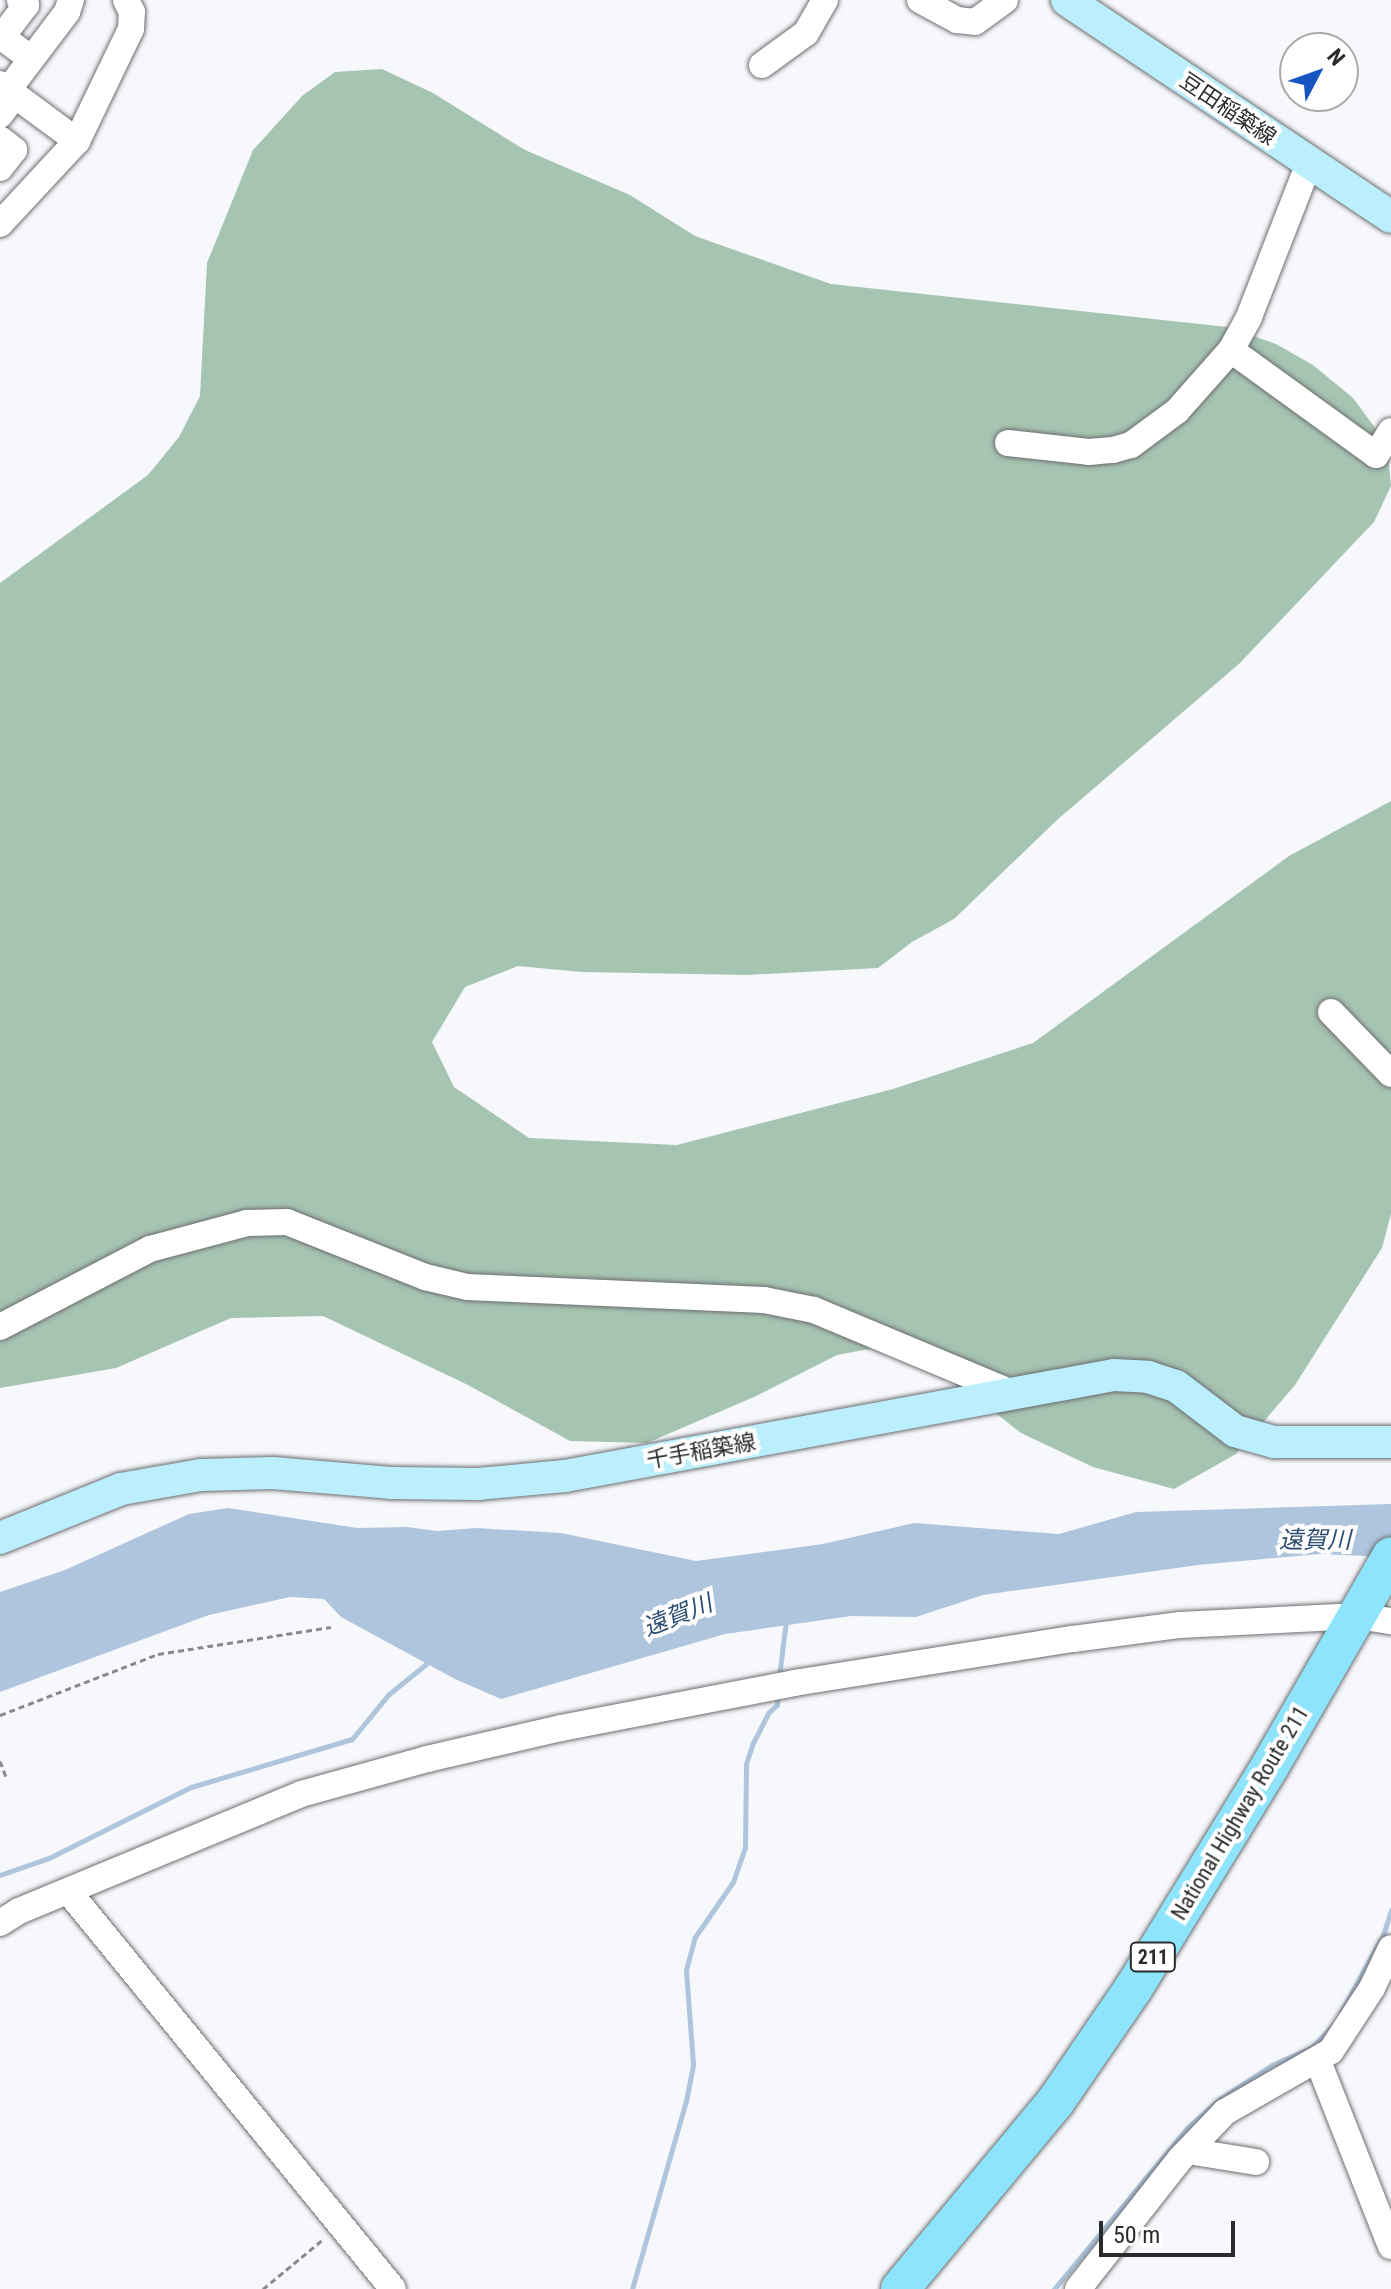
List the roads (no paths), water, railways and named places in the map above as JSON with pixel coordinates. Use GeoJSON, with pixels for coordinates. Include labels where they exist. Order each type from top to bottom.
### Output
{"type":"FeatureCollection","features":[{"type":"Feature","properties":{"kind":"highway","name":"National Highway Route 211"},"geometry":{"type":"LineString","coordinates":[[900,2289],[1065,2089],[1372,1612],[1391,1556]]}},
{"type":"Feature","properties":{"kind":"main road","name":"豆田稲築線"},"geometry":{"type":"LineString","coordinates":[[1067,0],[1391,217]]}},
{"type":"Feature","properties":{"kind":"main road","name":"千手稲築線"},"geometry":{"type":"LineString","coordinates":[[0,1538],[121,1489],[201,1475],[273,1473],[391,1483],[478,1484],[565,1476],[1114,1375],[1148,1377],[1176,1386],[1235,1431],[1274,1442],[1391,1442]]}},
{"type":"Feature","properties":{"kind":"street"},"geometry":{"type":"LineString","coordinates":[[20,0],[26,5],[2,37],[31,59]]}},
{"type":"Feature","properties":{"kind":"street"},"geometry":{"type":"LineString","coordinates":[[71,0],[67,12],[6,96],[77,141]]}},
{"type":"Feature","properties":{"kind":"street"},"geometry":{"type":"LineString","coordinates":[[0,224],[10,195],[77,141],[131,29],[132,12],[126,0]]}},
{"type":"Feature","properties":{"kind":"street"},"geometry":{"type":"LineString","coordinates":[[762,65],[806,33],[825,0]]}},
{"type":"Feature","properties":{"kind":"street"},"geometry":{"type":"LineString","coordinates":[[920,0],[957,20],[975,22],[1005,0]]}},
{"type":"Feature","properties":{"kind":"street"},"geometry":{"type":"LineString","coordinates":[[0,139],[14,150],[0,168]]}},
{"type":"Feature","properties":{"kind":"street"},"geometry":{"type":"LineString","coordinates":[[1008,443],[1089,452],[1131,445],[1177,411],[1231,350],[1249,317],[1309,163]]}},
{"type":"Feature","properties":{"kind":"street"},"geometry":{"type":"LineString","coordinates":[[1231,350],[1376,455],[1391,431]]}},
{"type":"Feature","properties":{"kind":"street"},"geometry":{"type":"LineString","coordinates":[[1331,1012],[1351,1037],[1391,1074]]}},
{"type":"Feature","properties":{"kind":"street"},"geometry":{"type":"LineString","coordinates":[[0,1327],[150,1249],[247,1223],[287,1222],[425,1277],[467,1287],[764,1300],[814,1310],[1015,1394]]}},
{"type":"Feature","properties":{"kind":"street"},"geometry":{"type":"LineString","coordinates":[[0,1923],[301,1794],[427,1759],[561,1728],[794,1683],[1073,1639],[1180,1625],[1372,1612]]}},
{"type":"Feature","properties":{"kind":"street"},"geometry":{"type":"LineString","coordinates":[[69,1892],[393,2289]]}},
{"type":"Feature","properties":{"kind":"street"},"geometry":{"type":"LineString","coordinates":[[1078,2289],[1188,2151],[1225,2112],[1261,2088],[1318,2061],[1342,2039],[1391,1948]]}},
{"type":"Feature","properties":{"kind":"street"},"geometry":{"type":"LineString","coordinates":[[1318,2061],[1391,2246]]}},
{"type":"Feature","properties":{"kind":"street"},"geometry":{"type":"LineString","coordinates":[[1188,2151],[1256,2162]]}},
{"type":"Feature","properties":{"kind":"water","name":"遠賀川"},"geometry":{"type":"Polygon","coordinates":[[[1391,1504],[1391,1557],[1319,1554],[1198,1565],[983,1595],[916,1617],[851,1616],[725,1634],[501,1699],[455,1679],[341,1617],[324,1599],[290,1597],[209,1615],[0,1692],[0,1592],[65,1570],[189,1514],[228,1508],[357,1528],[407,1527],[437,1531],[477,1528],[561,1533],[696,1561],[823,1544],[914,1523],[1059,1534],[1136,1512],[1391,1504]]]}},
{"type":"Feature","properties":{"kind":"waterway"},"geometry":{"type":"LineString","coordinates":[[779,1677],[786,1620]]}},
{"type":"Feature","properties":{"kind":"waterway"},"geometry":{"type":"LineString","coordinates":[[0,1875],[49,1858],[191,1787],[352,1739],[389,1694],[431,1660]]}},
{"type":"Feature","properties":{"kind":"waterway"},"geometry":{"type":"LineString","coordinates":[[632,2289],[686,2101],[693,2064],[686,1970],[695,1937],[733,1882],[745,1848],[746,1764],[768,1713],[777,1705],[778,1695]]}},
{"type":"Feature","properties":{"kind":"waterway"},"geometry":{"type":"LineString","coordinates":[[1341,2012],[1383,1935],[1391,1910]]}},
{"type":"Feature","properties":{"kind":"waterway"},"geometry":{"type":"LineString","coordinates":[[1054,2289],[1187,2128],[1221,2098],[1272,2065],[1312,2047],[1334,2024]]}}]}
